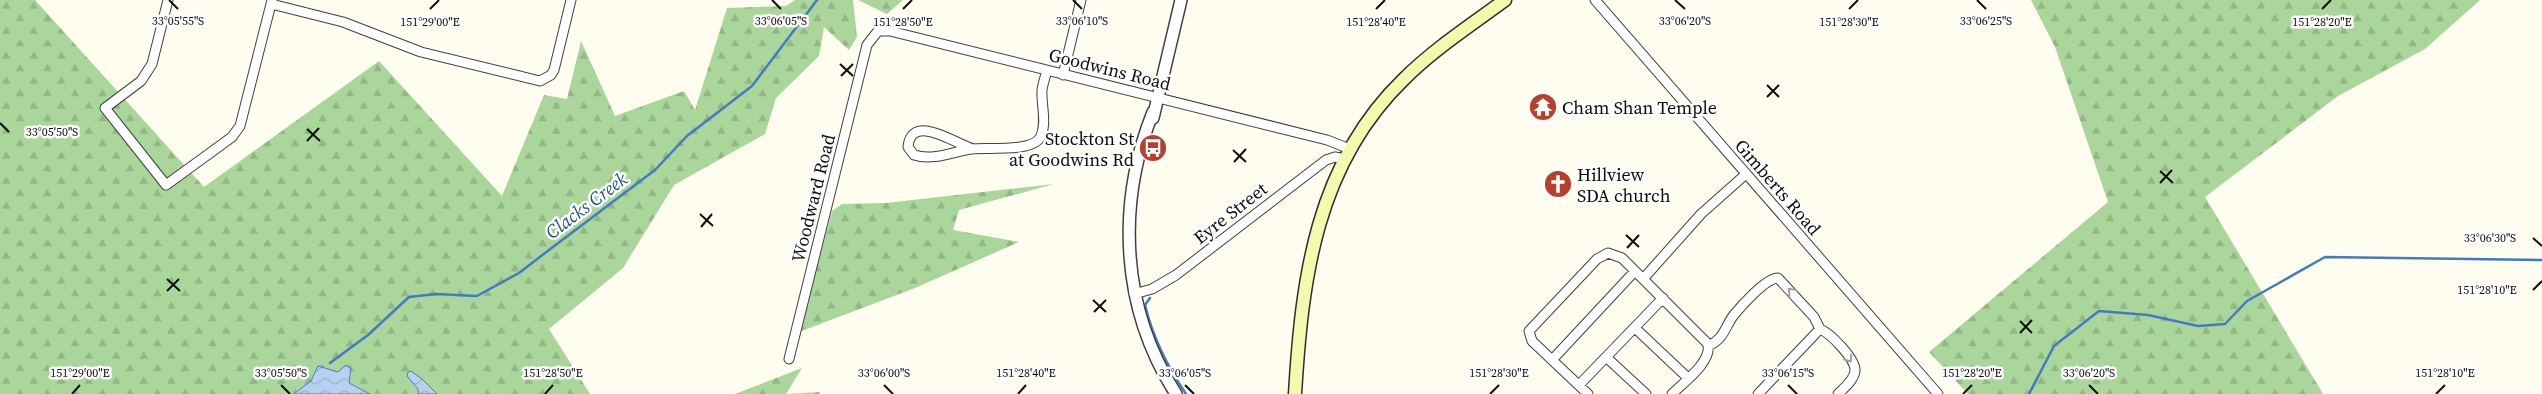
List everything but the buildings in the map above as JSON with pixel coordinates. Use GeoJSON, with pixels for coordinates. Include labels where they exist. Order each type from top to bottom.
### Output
{"type":"FeatureCollection","features":[{"type":"Feature","properties":{"kind":"main road"},"geometry":{"type":"LineString","coordinates":[[1295,394],[1299,332],[1312,252],[1326,198],[1347,154],[1386,98],[1403,80],[1440,48],[1505,0]]}},
{"type":"Feature","properties":{"kind":"main road"},"geometry":{"type":"LineString","coordinates":[[1300,394],[1312,252]]}},
{"type":"Feature","properties":{"kind":"street"},"geometry":{"type":"LineString","coordinates":[[168,0],[152,64],[141,81],[106,108],[166,185],[232,137],[240,126],[271,2],[343,22],[421,52],[536,80],[546,79],[554,70],[572,0]]}},
{"type":"Feature","properties":{"kind":"street"},"geometry":{"type":"LineString","coordinates":[[1063,75],[1081,0]]}},
{"type":"Feature","properties":{"kind":"street"},"geometry":{"type":"LineString","coordinates":[[1176,394],[1157,362],[1145,333],[1134,294],[1130,248],[1153,112],[1181,0]]}},
{"type":"Feature","properties":{"kind":"street","name":"Gimberts Road"},"geometry":{"type":"LineString","coordinates":[[1595,0],[1938,394]]}},
{"type":"Feature","properties":{"kind":"street","name":"Goodwins Road"},"geometry":{"type":"LineString","coordinates":[[867,45],[878,30],[890,31],[1327,140],[1347,154]]}},
{"type":"Feature","properties":{"kind":"street","name":"Woodward Road"},"geometry":{"type":"LineString","coordinates":[[788,359],[867,45]]}},
{"type":"Feature","properties":{"kind":"street"},"geometry":{"type":"LineString","coordinates":[[973,149],[961,146],[946,136],[926,131],[918,131],[913,134],[908,148],[914,155],[920,157],[943,156],[973,149],[1019,147],[1035,143],[1041,138],[1043,127],[1042,90],[1047,71]]}},
{"type":"Feature","properties":{"kind":"street","name":"Eyre Street"},"geometry":{"type":"LineString","coordinates":[[1134,294],[1152,289],[1176,275],[1326,160],[1347,154]]}},
{"type":"Feature","properties":{"kind":"street"},"geometry":{"type":"LineString","coordinates":[[1643,279],[1702,214],[1746,174]]}},
{"type":"Feature","properties":{"kind":"street"},"geometry":{"type":"LineString","coordinates":[[1588,394],[1530,336],[1531,328],[1597,259],[1608,253],[1618,255],[1636,271],[1703,337],[1708,346],[1709,350],[1705,360],[1675,393]]}},
{"type":"Feature","properties":{"kind":"street"},"geometry":{"type":"LineString","coordinates":[[1552,360],[1636,271]]}},
{"type":"Feature","properties":{"kind":"street"},"geometry":{"type":"LineString","coordinates":[[1708,346],[1721,338],[1733,316],[1772,278],[1782,281],[1814,317],[1820,330],[1830,334],[1853,361],[1855,372],[1851,380],[1838,394]]}},
{"type":"Feature","properties":{"kind":"street"},"geometry":{"type":"LineString","coordinates":[[1579,385],[1663,298]]}},
{"type":"Feature","properties":{"kind":"street"},"geometry":{"type":"LineString","coordinates":[[1634,328],[1688,378]]}},
{"type":"Feature","properties":{"kind":"street"},"geometry":{"type":"LineString","coordinates":[[1758,394],[1820,330]]}},
{"type":"Feature","properties":{"kind":"street"},"geometry":{"type":"LineString","coordinates":[[1606,357],[1646,394]]}},
{"type":"Feature","properties":{"kind":"green space"},"geometry":{"type":"Polygon","coordinates":[[[0,0],[35,0],[204,187],[379,61],[502,196],[544,95],[567,99],[581,41],[615,116],[684,91],[695,110],[727,8],[786,6],[795,0],[853,0],[857,37],[849,50],[824,27],[819,56],[776,98],[765,134],[674,185],[623,268],[549,329],[590,394],[437,394],[422,379],[407,376],[418,389],[418,394],[370,394],[349,383],[351,373],[326,370],[294,394],[0,394],[0,0]]]}},
{"type":"Feature","properties":{"kind":"green space"},"geometry":{"type":"Polygon","coordinates":[[[858,0],[903,0],[887,14],[858,0]]]}},
{"type":"Feature","properties":{"kind":"green space"},"geometry":{"type":"Polygon","coordinates":[[[2031,0],[2480,0],[2425,49],[2338,96],[2205,197],[2323,394],[1968,394],[1929,352],[2108,202],[2055,47],[2031,0]]]}},
{"type":"Feature","properties":{"kind":"green space"},"geometry":{"type":"Polygon","coordinates":[[[1054,184],[959,210],[953,230],[1019,242],[915,288],[799,332],[832,211],[842,204],[886,203],[1054,184]]]}},
{"type":"Feature","properties":{"kind":"green space"},"geometry":{"type":"Polygon","coordinates":[[[802,368],[786,394],[735,394],[802,368]]]}},
{"type":"Feature","properties":{"kind":"green space"},"geometry":{"type":"Polygon","coordinates":[[[820,392],[819,394],[786,394],[820,392]]]}},
{"type":"Feature","properties":{"kind":"water"},"geometry":{"type":"Polygon","coordinates":[[[346,365],[351,368],[349,383],[370,394],[294,394],[311,381],[318,366],[338,372],[346,365]]]}},
{"type":"Feature","properties":{"kind":"water"},"geometry":{"type":"Polygon","coordinates":[[[411,371],[437,394],[418,394],[418,389],[407,376],[408,372],[411,371]]]}},
{"type":"Feature","properties":{"kind":"waterway","name":"Clacks Creek"},"geometry":{"type":"LineString","coordinates":[[330,363],[368,335],[409,297],[436,294],[477,296],[519,273],[655,170],[687,136],[752,86],[817,0]]}},
{"type":"Feature","properties":{"kind":"waterway"},"geometry":{"type":"LineString","coordinates":[[2029,394],[2054,346],[2099,311],[2148,315],[2198,326],[2225,324],[2247,301],[2325,257],[2542,260]]}},
{"type":"Feature","properties":{"kind":"waterway"},"geometry":{"type":"LineString","coordinates":[[1150,298],[1145,305],[1156,340],[1186,394]]}},
{"type":"Feature","properties":{"kind":"place","name":"Cham Shan Temple"},"geometry":{"type":"Point","coordinates":[1543,107]}},
{"type":"Feature","properties":{"kind":"place","name":"Stockton St at Goodwins Rd"},"geometry":{"type":"Point","coordinates":[1153,148]}},
{"type":"Feature","properties":{"kind":"place","name":"Hillview SDA church"},"geometry":{"type":"Point","coordinates":[1558,184]}}]}
